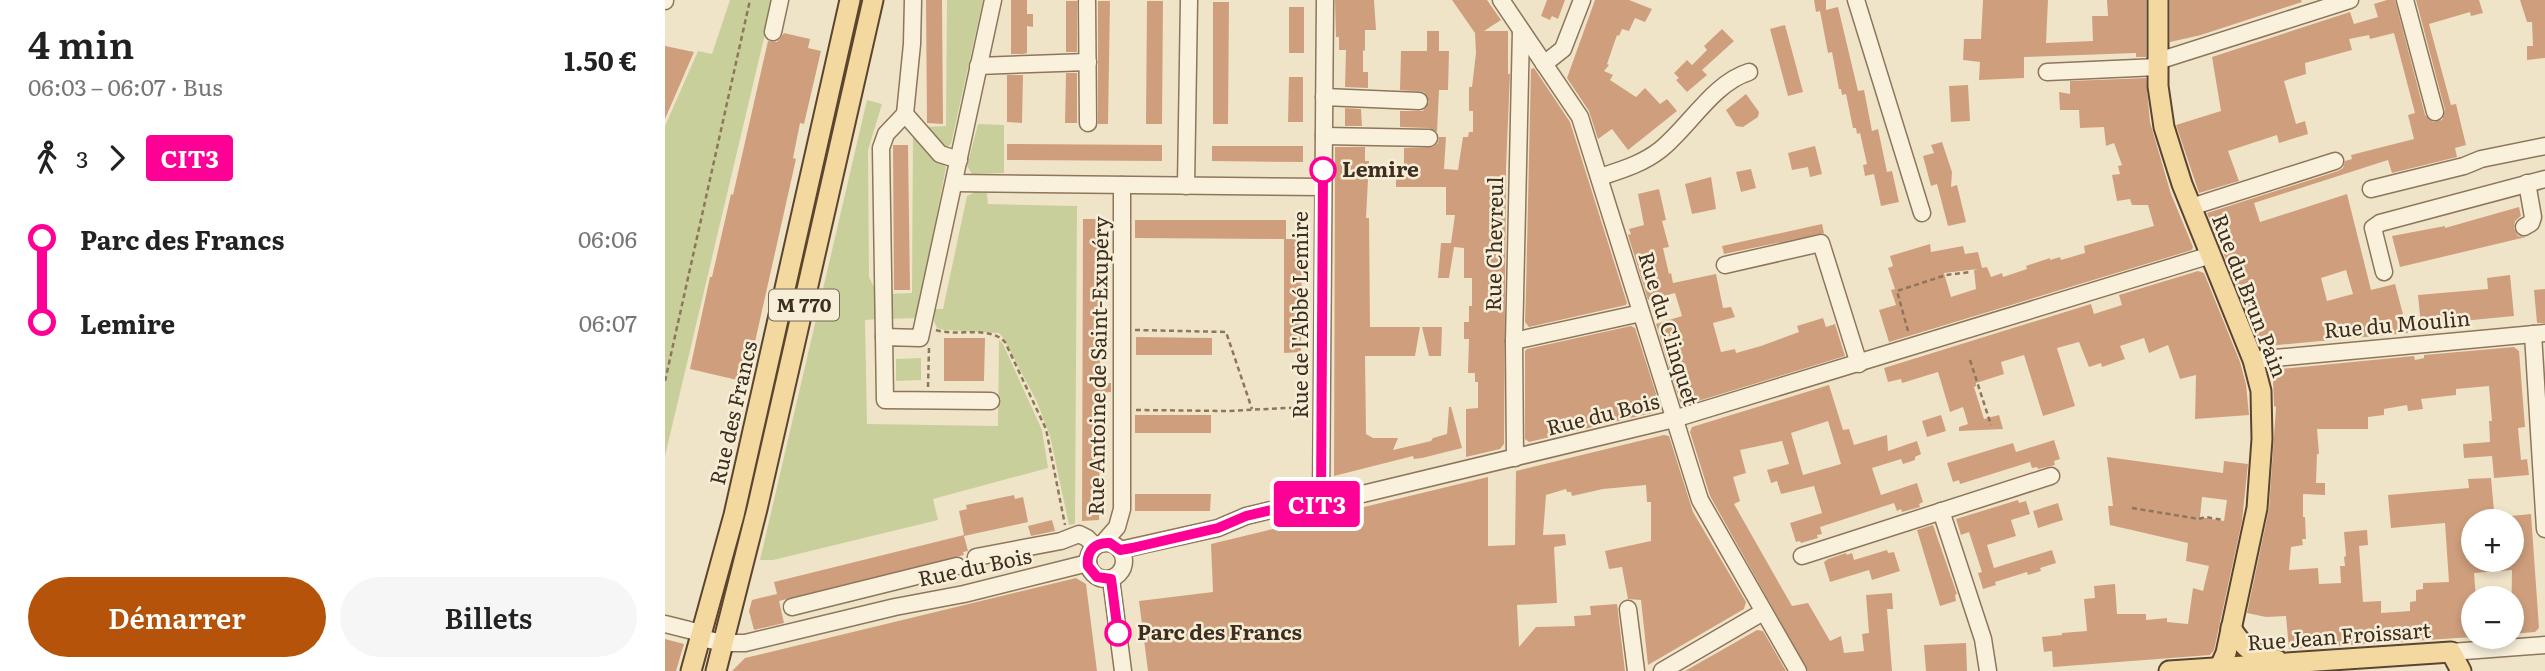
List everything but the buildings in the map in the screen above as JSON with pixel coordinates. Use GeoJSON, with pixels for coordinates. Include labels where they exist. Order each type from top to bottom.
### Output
{"type":"FeatureCollection","features":[{"type":"Feature","properties":{"kind":"main road","name":"Rue des Francs"},"geometry":{"type":"LineString","coordinates":[[691,671],[732,523],[850,0]]}},
{"type":"Feature","properties":{"kind":"main road","name":"Rue des Francs"},"geometry":{"type":"LineString","coordinates":[[716,671],[755,521],[873,0]]}},
{"type":"Feature","properties":{"kind":"main road","name":"Rue du Brun Pain"},"geometry":{"type":"LineString","coordinates":[[2158,0],[2161,118],[2190,207],[2253,360],[2262,398],[2260,477],[2252,538],[2219,670]]}},
{"type":"Feature","properties":{"kind":"main road"},"geometry":{"type":"LineString","coordinates":[[2231,628],[2251,652],[2287,663]]}},
{"type":"Feature","properties":{"kind":"main road"},"geometry":{"type":"LineString","coordinates":[[2451,652],[2461,671]]}},
{"type":"Feature","properties":{"kind":"main road","name":"Rue Jean Froissart"},"geometry":{"type":"LineString","coordinates":[[2169,671],[2256,668],[2287,663],[2451,652]]}},
{"type":"Feature","properties":{"kind":"street"},"geometry":{"type":"LineString","coordinates":[[773,32],[781,0]]}},
{"type":"Feature","properties":{"kind":"street"},"geometry":{"type":"LineString","coordinates":[[913,0],[905,114],[886,134],[881,148],[885,400],[991,401]]}},
{"type":"Feature","properties":{"kind":"street"},"geometry":{"type":"LineString","coordinates":[[884,337],[927,330],[954,183],[993,0]]}},
{"type":"Feature","properties":{"kind":"street"},"geometry":{"type":"LineString","coordinates":[[1186,186],[1189,0]]}},
{"type":"Feature","properties":{"kind":"street","name":"Rue de l'Abbé Lemire"},"geometry":{"type":"LineString","coordinates":[[1321,503],[1325,0]]}},
{"type":"Feature","properties":{"kind":"street","name":"Rue du Clinquet"},"geometry":{"type":"LineString","coordinates":[[1501,0],[1580,117],[1703,507],[1798,671]]}},
{"type":"Feature","properties":{"kind":"street"},"geometry":{"type":"LineString","coordinates":[[1544,64],[1563,49],[1583,0]]}},
{"type":"Feature","properties":{"kind":"street"},"geometry":{"type":"LineString","coordinates":[[1856,0],[1922,213]]}},
{"type":"Feature","properties":{"kind":"street"},"geometry":{"type":"LineString","coordinates":[[2047,72],[2158,64],[2350,0]]}},
{"type":"Feature","properties":{"kind":"street"},"geometry":{"type":"LineString","coordinates":[[2405,0],[2435,112]]}},
{"type":"Feature","properties":{"kind":"street"},"geometry":{"type":"LineString","coordinates":[[1087,2],[1088,123]]}},
{"type":"Feature","properties":{"kind":"street","name":"Rue Chevreul"},"geometry":{"type":"LineString","coordinates":[[1515,458],[1514,341],[1521,31]]}},
{"type":"Feature","properties":{"kind":"street"},"geometry":{"type":"LineString","coordinates":[[978,65],[1088,62]]}},
{"type":"Feature","properties":{"kind":"street"},"geometry":{"type":"LineString","coordinates":[[1600,177],[1638,164],[1654,154],[1684,128],[1728,81],[1749,72]]}},
{"type":"Feature","properties":{"kind":"street"},"geometry":{"type":"LineString","coordinates":[[1324,97],[1419,101]]}},
{"type":"Feature","properties":{"kind":"street"},"geometry":{"type":"LineString","coordinates":[[905,114],[940,154],[959,160]]}},
{"type":"Feature","properties":{"kind":"street"},"geometry":{"type":"LineString","coordinates":[[1324,136],[1429,138]]}},
{"type":"Feature","properties":{"kind":"street"},"geometry":{"type":"LineString","coordinates":[[2371,188],[2464,166],[2481,159],[2545,146]]}},
{"type":"Feature","properties":{"kind":"street"},"geometry":{"type":"LineString","coordinates":[[2190,207],[2335,161]]}},
{"type":"Feature","properties":{"kind":"street"},"geometry":{"type":"LineString","coordinates":[[2384,272],[2373,228],[2376,226],[2545,178]]}},
{"type":"Feature","properties":{"kind":"street"},"geometry":{"type":"LineString","coordinates":[[954,183],[1323,187]]}},
{"type":"Feature","properties":{"kind":"street"},"geometry":{"type":"LineString","coordinates":[[2524,227],[2531,223],[2533,218],[2527,183]]}},
{"type":"Feature","properties":{"kind":"street","name":"Rue Antoine de Saint-Exupéry"},"geometry":{"type":"LineString","coordinates":[[1099,545],[1118,527],[1120,519],[1122,185]]}},
{"type":"Feature","properties":{"kind":"street"},"geometry":{"type":"LineString","coordinates":[[1725,265],[1821,243],[1859,364]]}},
{"type":"Feature","properties":{"kind":"street","name":"Rue du Bois"},"geometry":{"type":"LineString","coordinates":[[1120,550],[1218,528],[1246,516],[1271,510],[1298,509],[1674,419],[2211,255]]}},
{"type":"Feature","properties":{"kind":"street"},"geometry":{"type":"LineString","coordinates":[[1514,341],[1641,313]]}},
{"type":"Feature","properties":{"kind":"street"},"geometry":{"type":"LineString","coordinates":[[2539,333],[2545,529]]}},
{"type":"Feature","properties":{"kind":"street","name":"Rue du Moulin"},"geometry":{"type":"LineString","coordinates":[[2253,360],[2539,333]]}},
{"type":"Feature","properties":{"kind":"street"},"geometry":{"type":"LineString","coordinates":[[1801,556],[2052,476]]}},
{"type":"Feature","properties":{"kind":"street"},"geometry":{"type":"LineString","coordinates":[[1941,511],[1983,639],[1988,671]]}},
{"type":"Feature","properties":{"kind":"street","name":"Rue du Bois"},"geometry":{"type":"LineString","coordinates":[[976,557],[1079,534],[1099,545]]}},
{"type":"Feature","properties":{"kind":"street"},"geometry":{"type":"LineString","coordinates":[[1113,544],[1120,550],[1124,558],[1123,567],[1118,574],[1111,579],[1094,575],[1088,563],[1089,554],[1099,545],[1113,544]]}},
{"type":"Feature","properties":{"kind":"street","name":"Rue du Bois"},"geometry":{"type":"LineString","coordinates":[[665,624],[724,643],[745,643],[1088,563]]}},
{"type":"Feature","properties":{"kind":"street","name":"Rue du Bois"},"geometry":{"type":"LineString","coordinates":[[792,607],[957,566]]}},
{"type":"Feature","properties":{"kind":"street"},"geometry":{"type":"LineString","coordinates":[[1111,579],[1123,671]]}},
{"type":"Feature","properties":{"kind":"street"},"geometry":{"type":"LineString","coordinates":[[865,589],[872,612]]}},
{"type":"Feature","properties":{"kind":"street"},"geometry":{"type":"LineString","coordinates":[[1628,609],[1636,671]]}},
{"type":"Feature","properties":{"kind":"street"},"geometry":{"type":"LineString","coordinates":[[1662,671],[1763,612]]}},
{"type":"Feature","properties":{"kind":"street","name":"Rue Jean Froissart"},"geometry":{"type":"LineString","coordinates":[[2451,652],[2545,645]]}},
{"type":"Feature","properties":{"kind":"path"},"geometry":{"type":"LineString","coordinates":[[665,381],[750,0]]}},
{"type":"Feature","properties":{"kind":"path"},"geometry":{"type":"LineString","coordinates":[[1910,337],[1897,291],[1946,275],[1971,272]]}},
{"type":"Feature","properties":{"kind":"path"},"geometry":{"type":"LineString","coordinates":[[928,401],[927,330],[999,336],[1005,342],[1046,429],[1067,538]]}},
{"type":"Feature","properties":{"kind":"path"},"geometry":{"type":"LineString","coordinates":[[1121,330],[1226,332],[1252,410]]}},
{"type":"Feature","properties":{"kind":"path"},"geometry":{"type":"LineString","coordinates":[[1971,360],[1991,425]]}},
{"type":"Feature","properties":{"kind":"path"},"geometry":{"type":"LineString","coordinates":[[1121,410],[1252,410],[1322,406]]}},
{"type":"Feature","properties":{"kind":"path"},"geometry":{"type":"LineString","coordinates":[[2132,509],[2224,520]]}},
{"type":"Feature","properties":{"kind":"green space"},"geometry":{"type":"Polygon","coordinates":[[[730,0],[773,0],[665,456],[665,126],[698,51],[712,54],[730,0]]]}},
{"type":"Feature","properties":{"kind":"green space"},"geometry":{"type":"Polygon","coordinates":[[[947,0],[983,0],[951,144],[947,147],[942,146],[925,127],[946,126],[947,0]]]}},
{"type":"Feature","properties":{"kind":"green space"},"geometry":{"type":"Polygon","coordinates":[[[867,100],[882,104],[868,150],[869,277],[875,289],[878,319],[865,320],[867,424],[998,426],[999,340],[1042,430],[1048,468],[933,499],[938,520],[773,560],[760,560],[867,100]]]}},
{"type":"Feature","properties":{"kind":"green space"},"geometry":{"type":"Polygon","coordinates":[[[978,124],[1004,125],[1004,173],[972,174],[967,166],[978,124]]]}},
{"type":"Feature","properties":{"kind":"green space"},"geometry":{"type":"Polygon","coordinates":[[[913,135],[946,167],[917,318],[887,319],[887,294],[912,293],[913,135]]]}},
{"type":"Feature","properties":{"kind":"green space"},"geometry":{"type":"Polygon","coordinates":[[[975,192],[987,193],[988,204],[1077,206],[1075,524],[1069,525],[1050,436],[1037,402],[1004,339],[999,333],[937,328],[934,321],[935,309],[943,309],[967,196],[975,192]]]}},
{"type":"Feature","properties":{"kind":"green space"},"geometry":{"type":"Polygon","coordinates":[[[921,358],[921,380],[896,381],[896,359],[921,358]]]}},
{"type":"Feature","properties":{"kind":"bus line","name":"CIT3"},"geometry":{"type":"LineString","coordinates":[[1118,633],[1111,579],[1097,577],[1088,566],[1089,554],[1097,545],[1110,543],[1120,550],[1132,548],[1218,528],[1246,516],[1271,510],[1298,509],[1321,503],[1323,170]]}},
{"type":"Feature","properties":{"kind":"place","name":"Lemire"},"geometry":{"type":"Point","coordinates":[1323,170]}},
{"type":"Feature","properties":{"kind":"place","name":"Parc des Francs"},"geometry":{"type":"Point","coordinates":[1118,633]}}]}
